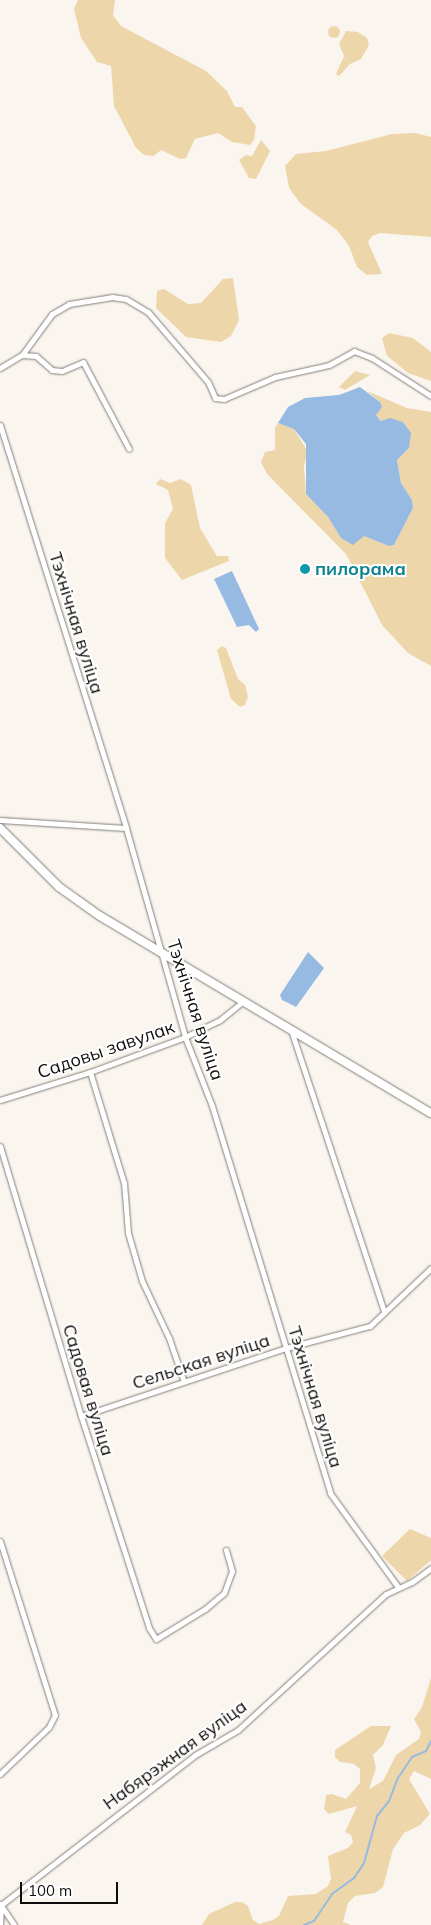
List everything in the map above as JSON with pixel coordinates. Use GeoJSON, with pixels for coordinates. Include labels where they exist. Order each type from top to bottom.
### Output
{"type":"FeatureCollection","features":[{"type":"Feature","properties":{"kind":"street"},"geometry":{"type":"LineString","coordinates":[[0,368],[22,355],[52,314],[69,304],[112,297],[126,299],[148,312],[208,382],[214,398],[224,399],[247,386],[275,377],[329,365],[354,351],[372,358],[431,396]]}},
{"type":"Feature","properties":{"kind":"street"},"geometry":{"type":"LineString","coordinates":[[22,355],[36,356],[52,370],[62,371],[83,362],[130,449]]}},
{"type":"Feature","properties":{"kind":"street","name":"Тэхнічная вуліца"},"geometry":{"type":"LineString","coordinates":[[0,425],[126,828],[185,1037],[212,1106],[330,1493],[345,1519],[398,1587]]}},
{"type":"Feature","properties":{"kind":"street"},"geometry":{"type":"LineString","coordinates":[[0,820],[126,828]]}},
{"type":"Feature","properties":{"kind":"street"},"geometry":{"type":"LineString","coordinates":[[0,828],[59,887],[163,955],[431,1113]]}},
{"type":"Feature","properties":{"kind":"street","name":"Садовы завулак"},"geometry":{"type":"LineString","coordinates":[[0,1100],[90,1072],[185,1037],[220,1020],[242,1002]]}},
{"type":"Feature","properties":{"kind":"street"},"geometry":{"type":"LineString","coordinates":[[291,1030],[384,1312]]}},
{"type":"Feature","properties":{"kind":"street"},"geometry":{"type":"LineString","coordinates":[[90,1072],[124,1183],[128,1233],[140,1273],[184,1382]]}},
{"type":"Feature","properties":{"kind":"street","name":"Садовая вуліца"},"geometry":{"type":"LineString","coordinates":[[0,1146],[81,1416],[149,1628],[156,1638],[205,1609],[224,1593],[232,1571],[226,1550]]}},
{"type":"Feature","properties":{"kind":"street","name":"Сельская вуліца"},"geometry":{"type":"LineString","coordinates":[[81,1416],[286,1348],[370,1326],[431,1268]]}},
{"type":"Feature","properties":{"kind":"street"},"geometry":{"type":"LineString","coordinates":[[0,1541],[55,1715],[49,1727],[0,1774]]}},
{"type":"Feature","properties":{"kind":"street","name":"Набярэжная вуліца"},"geometry":{"type":"LineString","coordinates":[[0,1905],[195,1755],[238,1730],[386,1594],[412,1582],[431,1568]]}},
{"type":"Feature","properties":{"kind":"street"},"geometry":{"type":"LineString","coordinates":[[0,1905],[0,1925]]}},
{"type":"Feature","properties":{"kind":"street"},"geometry":{"type":"LineString","coordinates":[[0,1905],[14,1925]]}},
{"type":"Feature","properties":{"kind":"shaded area"},"geometry":{"type":"Polygon","coordinates":[[[78,0],[115,0],[113,15],[121,26],[206,71],[227,91],[235,107],[242,107],[256,126],[254,140],[250,145],[232,142],[218,133],[195,139],[186,158],[180,159],[161,150],[154,156],[144,155],[136,148],[114,106],[111,66],[97,62],[81,38],[74,9],[78,0]]]}},
{"type":"Feature","properties":{"kind":"shaded area"},"geometry":{"type":"Polygon","coordinates":[[[336,26],[339,27],[339,37],[332,38],[329,37],[328,30],[329,27],[336,26]]]}},
{"type":"Feature","properties":{"kind":"shaded area"},"geometry":{"type":"Polygon","coordinates":[[[346,31],[358,32],[367,38],[369,45],[361,59],[350,64],[339,76],[336,74],[344,56],[339,44],[346,31]]]}},
{"type":"Feature","properties":{"kind":"shaded area"},"geometry":{"type":"Polygon","coordinates":[[[415,133],[431,137],[431,237],[380,233],[372,236],[368,242],[382,274],[367,275],[357,267],[349,246],[337,230],[301,204],[289,188],[285,166],[296,154],[326,151],[392,134],[415,133]]]}},
{"type":"Feature","properties":{"kind":"shaded area"},"geometry":{"type":"Polygon","coordinates":[[[261,140],[270,151],[256,179],[249,178],[239,160],[246,155],[252,156],[261,140]]]}},
{"type":"Feature","properties":{"kind":"shaded area"},"geometry":{"type":"Polygon","coordinates":[[[233,278],[239,320],[231,336],[221,342],[186,337],[156,308],[157,291],[164,289],[188,304],[201,303],[223,279],[233,278]]]}},
{"type":"Feature","properties":{"kind":"shaded area"},"geometry":{"type":"Polygon","coordinates":[[[389,333],[413,338],[431,352],[431,381],[408,373],[387,356],[382,338],[389,333]]]}},
{"type":"Feature","properties":{"kind":"shaded area"},"geometry":{"type":"Polygon","coordinates":[[[355,371],[370,375],[345,390],[339,387],[355,371]]]}},
{"type":"Feature","properties":{"kind":"shaded area"},"geometry":{"type":"Polygon","coordinates":[[[367,391],[407,408],[431,412],[431,666],[408,653],[382,625],[346,554],[267,474],[261,462],[265,452],[275,450],[275,428],[278,423],[294,429],[308,452],[304,466],[306,494],[328,517],[341,538],[364,536],[389,546],[394,545],[413,508],[412,500],[401,483],[397,460],[409,448],[376,415],[380,402],[367,391]]]}},
{"type":"Feature","properties":{"kind":"shaded area"},"geometry":{"type":"Polygon","coordinates":[[[160,479],[170,483],[181,479],[191,485],[200,528],[217,556],[228,556],[229,561],[182,580],[165,558],[165,523],[173,509],[168,490],[156,484],[160,479]]]}},
{"type":"Feature","properties":{"kind":"shaded area"},"geometry":{"type":"Polygon","coordinates":[[[222,646],[226,648],[238,679],[245,685],[248,697],[245,705],[240,707],[231,699],[217,650],[222,646]]]}},
{"type":"Feature","properties":{"kind":"shaded area"},"geometry":{"type":"Polygon","coordinates":[[[410,1529],[431,1538],[431,1560],[407,1581],[382,1556],[410,1529]]]}},
{"type":"Feature","properties":{"kind":"shaded area"},"geometry":{"type":"Polygon","coordinates":[[[431,1678],[431,1779],[414,1771],[409,1779],[430,1814],[420,1825],[404,1833],[393,1849],[383,1887],[375,1893],[355,1896],[348,1903],[343,1922],[351,1925],[202,1925],[209,1914],[235,1902],[242,1902],[248,1906],[253,1920],[259,1924],[273,1920],[279,1916],[288,1896],[316,1894],[328,1886],[331,1879],[328,1856],[348,1848],[353,1842],[351,1835],[345,1832],[357,1806],[329,1814],[324,1809],[326,1795],[332,1794],[346,1799],[360,1783],[360,1769],[354,1764],[340,1762],[335,1757],[335,1750],[371,1726],[391,1726],[383,1745],[373,1755],[376,1768],[369,1789],[383,1781],[396,1755],[419,1739],[421,1732],[414,1719],[422,1707],[431,1678]]]}},
{"type":"Feature","properties":{"kind":"water"},"geometry":{"type":"Polygon","coordinates":[[[360,387],[380,402],[382,407],[376,415],[381,421],[390,418],[403,422],[411,433],[409,448],[397,460],[401,483],[412,500],[413,508],[394,545],[389,546],[364,536],[353,545],[341,538],[328,517],[306,494],[306,444],[294,429],[278,423],[288,407],[305,398],[339,395],[360,387]]]}},
{"type":"Feature","properties":{"kind":"water"},"geometry":{"type":"Polygon","coordinates":[[[232,571],[259,629],[256,632],[249,625],[237,627],[214,579],[232,571]]]}},
{"type":"Feature","properties":{"kind":"water"},"geometry":{"type":"Polygon","coordinates":[[[308,952],[324,968],[296,1007],[282,1000],[280,995],[308,952]]]}},
{"type":"Feature","properties":{"kind":"waterway"},"geometry":{"type":"LineString","coordinates":[[304,1925],[314,1921],[332,1894],[354,1878],[364,1863],[377,1816],[389,1801],[398,1778],[412,1757],[426,1751],[431,1741]]}},
{"type":"Feature","properties":{"kind":"place","name":"пилорама"},"geometry":{"type":"Point","coordinates":[305,569]}}]}
